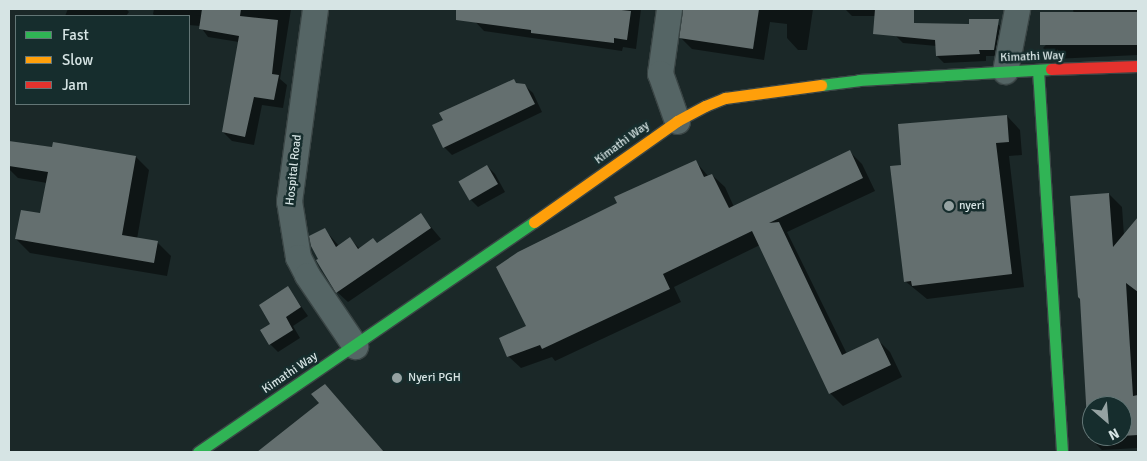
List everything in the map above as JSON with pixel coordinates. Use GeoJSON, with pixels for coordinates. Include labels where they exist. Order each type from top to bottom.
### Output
{"type":"FeatureCollection","features":[{"type":"Feature","properties":{"kind":"street","name":"Hospital Road"},"geometry":{"type":"LineString","coordinates":[[315,9],[288,202],[298,257],[355,346]]}},
{"type":"Feature","properties":{"kind":"street"},"geometry":{"type":"LineString","coordinates":[[669,9],[660,73],[676,121]]}},
{"type":"Feature","properties":{"kind":"street"},"geometry":{"type":"LineString","coordinates":[[1005,71],[1017,9]]}},
{"type":"Feature","properties":{"kind":"street","name":"Kimathi Way"},"geometry":{"type":"LineString","coordinates":[[198,452],[582,189],[676,121],[725,98],[859,80],[1005,71],[1138,66]]}},
{"type":"Feature","properties":{"kind":"street"},"geometry":{"type":"LineString","coordinates":[[1038,70],[1062,452]]}},
{"type":"Feature","properties":{"kind":"building"},"geometry":{"type":"Polygon","coordinates":[[[202,9],[241,9],[240,16],[278,20],[272,74],[279,75],[274,100],[254,97],[245,137],[222,132],[239,36],[199,29],[202,9]]]}},
{"type":"Feature","properties":{"kind":"building"},"geometry":{"type":"Polygon","coordinates":[[[456,9],[612,9],[631,11],[627,40],[614,38],[614,43],[531,33],[531,30],[456,20],[456,9]]]}},
{"type":"Feature","properties":{"kind":"building"},"geometry":{"type":"Polygon","coordinates":[[[683,9],[759,9],[753,49],[679,38],[683,9]]]}},
{"type":"Feature","properties":{"kind":"building"},"geometry":{"type":"Polygon","coordinates":[[[875,9],[914,9],[914,23],[969,24],[969,19],[999,19],[994,50],[979,50],[980,54],[936,56],[935,40],[873,34],[875,9]]]}},
{"type":"Feature","properties":{"kind":"building"},"geometry":{"type":"Polygon","coordinates":[[[1040,12],[1138,12],[1138,45],[1040,45],[1040,12]]]}},
{"type":"Feature","properties":{"kind":"building"},"geometry":{"type":"Polygon","coordinates":[[[514,79],[516,83],[525,84],[535,104],[443,148],[432,125],[443,120],[439,113],[514,79]]]}},
{"type":"Feature","properties":{"kind":"building","name":"nyeri"},"geometry":{"type":"Polygon","coordinates":[[[1007,115],[1009,142],[996,143],[1012,274],[912,286],[911,281],[904,282],[890,166],[901,165],[898,124],[1007,115]]]}},
{"type":"Feature","properties":{"kind":"building"},"geometry":{"type":"Polygon","coordinates":[[[9,141],[52,147],[53,142],[136,156],[122,235],[158,241],[154,263],[15,239],[21,210],[40,213],[48,172],[9,166],[9,141]]]}},
{"type":"Feature","properties":{"kind":"building"},"geometry":{"type":"Polygon","coordinates":[[[850,150],[863,178],[769,223],[779,222],[842,355],[878,338],[891,365],[829,394],[752,231],[663,274],[670,289],[542,349],[540,345],[507,357],[499,338],[526,326],[496,267],[518,252],[617,203],[614,197],[696,160],[704,177],[712,174],[729,208],[850,150]]]}},
{"type":"Feature","properties":{"kind":"building"},"geometry":{"type":"Polygon","coordinates":[[[487,165],[498,184],[469,201],[458,182],[487,165]]]}},
{"type":"Feature","properties":{"kind":"building"},"geometry":{"type":"Polygon","coordinates":[[[1109,193],[1113,247],[1138,217],[1138,292],[1126,283],[1133,396],[1138,395],[1138,435],[1132,435],[1132,396],[1086,396],[1080,299],[1078,297],[1070,196],[1109,193]]]}},
{"type":"Feature","properties":{"kind":"building"},"geometry":{"type":"Polygon","coordinates":[[[421,213],[431,228],[336,293],[316,260],[318,259],[311,246],[309,236],[325,228],[336,247],[350,237],[358,249],[373,238],[377,243],[421,213]]]}},
{"type":"Feature","properties":{"kind":"building"},"geometry":{"type":"Polygon","coordinates":[[[288,286],[301,307],[286,317],[293,330],[269,345],[260,330],[270,324],[259,305],[288,286]]]}},
{"type":"Feature","properties":{"kind":"building"},"geometry":{"type":"Polygon","coordinates":[[[325,384],[384,452],[257,452],[319,403],[311,394],[325,384]]]}},
{"type":"Feature","properties":{"kind":"traffic: fast"},"geometry":{"type":"LineString","coordinates":[[821,85],[859,80],[1051,69]]}},
{"type":"Feature","properties":{"kind":"traffic: fast"},"geometry":{"type":"LineString","coordinates":[[1038,70],[1062,452]]}},
{"type":"Feature","properties":{"kind":"traffic: fast"},"geometry":{"type":"LineString","coordinates":[[198,452],[534,222]]}},
{"type":"Feature","properties":{"kind":"traffic: slow"},"geometry":{"type":"LineString","coordinates":[[534,222],[677,121],[705,106],[725,98],[821,85]]}},
{"type":"Feature","properties":{"kind":"traffic: jam"},"geometry":{"type":"LineString","coordinates":[[1051,69],[1138,66]]}},
{"type":"Feature","properties":{"kind":"place","name":"nyeri"},"geometry":{"type":"Point","coordinates":[949,206]}},
{"type":"Feature","properties":{"kind":"place","name":"Nyeri PGH"},"geometry":{"type":"Point","coordinates":[397,378]}}]}
